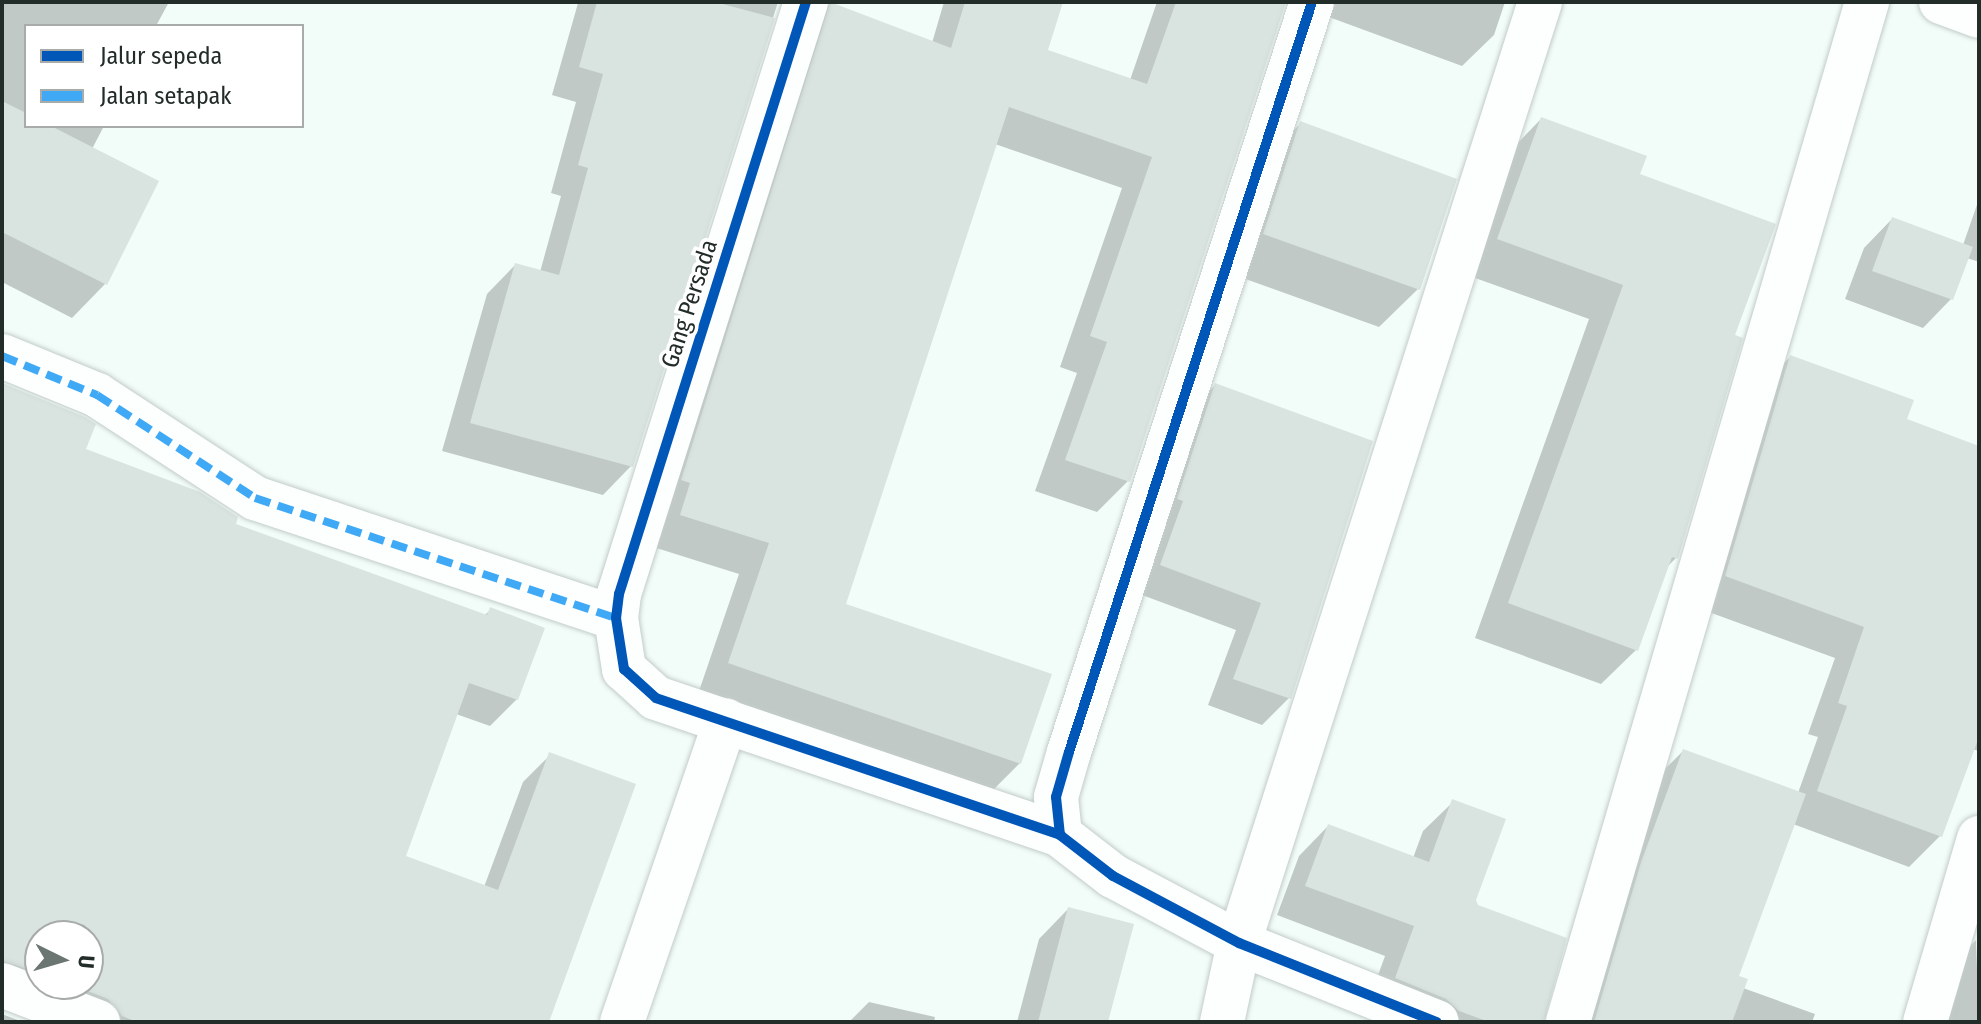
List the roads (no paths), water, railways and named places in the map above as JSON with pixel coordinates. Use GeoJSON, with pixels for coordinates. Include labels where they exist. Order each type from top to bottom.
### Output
{"type":"FeatureCollection","features":[{"type":"Feature","properties":{"kind":"street","name":"Gang Persada"},"geometry":{"type":"LineString","coordinates":[[616,618],[619,594],[806,2]]}},
{"type":"Feature","properties":{"kind":"street"},"geometry":{"type":"LineString","coordinates":[[1060,835],[1056,797],[1069,752],[1312,2]]}},
{"type":"Feature","properties":{"kind":"street"},"geometry":{"type":"LineString","coordinates":[[1222,1022],[1239,943],[1540,2]]}},
{"type":"Feature","properties":{"kind":"street"},"geometry":{"type":"LineString","coordinates":[[1568,1022],[1867,2]]}},
{"type":"Feature","properties":{"kind":"street"},"geometry":{"type":"LineString","coordinates":[[1941,2],[1979,16]]}},
{"type":"Feature","properties":{"kind":"street"},"geometry":{"type":"LineString","coordinates":[[2,356],[97,395],[255,498],[616,618],[624,669],[656,698],[1060,835],[1113,876],[1239,943],[1437,1022]]}},
{"type":"Feature","properties":{"kind":"street"},"geometry":{"type":"LineString","coordinates":[[622,1022],[726,720]]}},
{"type":"Feature","properties":{"kind":"street"},"geometry":{"type":"LineString","coordinates":[[1925,1022],[1979,838]]}},
{"type":"Feature","properties":{"kind":"street"},"geometry":{"type":"LineString","coordinates":[[2,985],[86,1020]]}}]}
